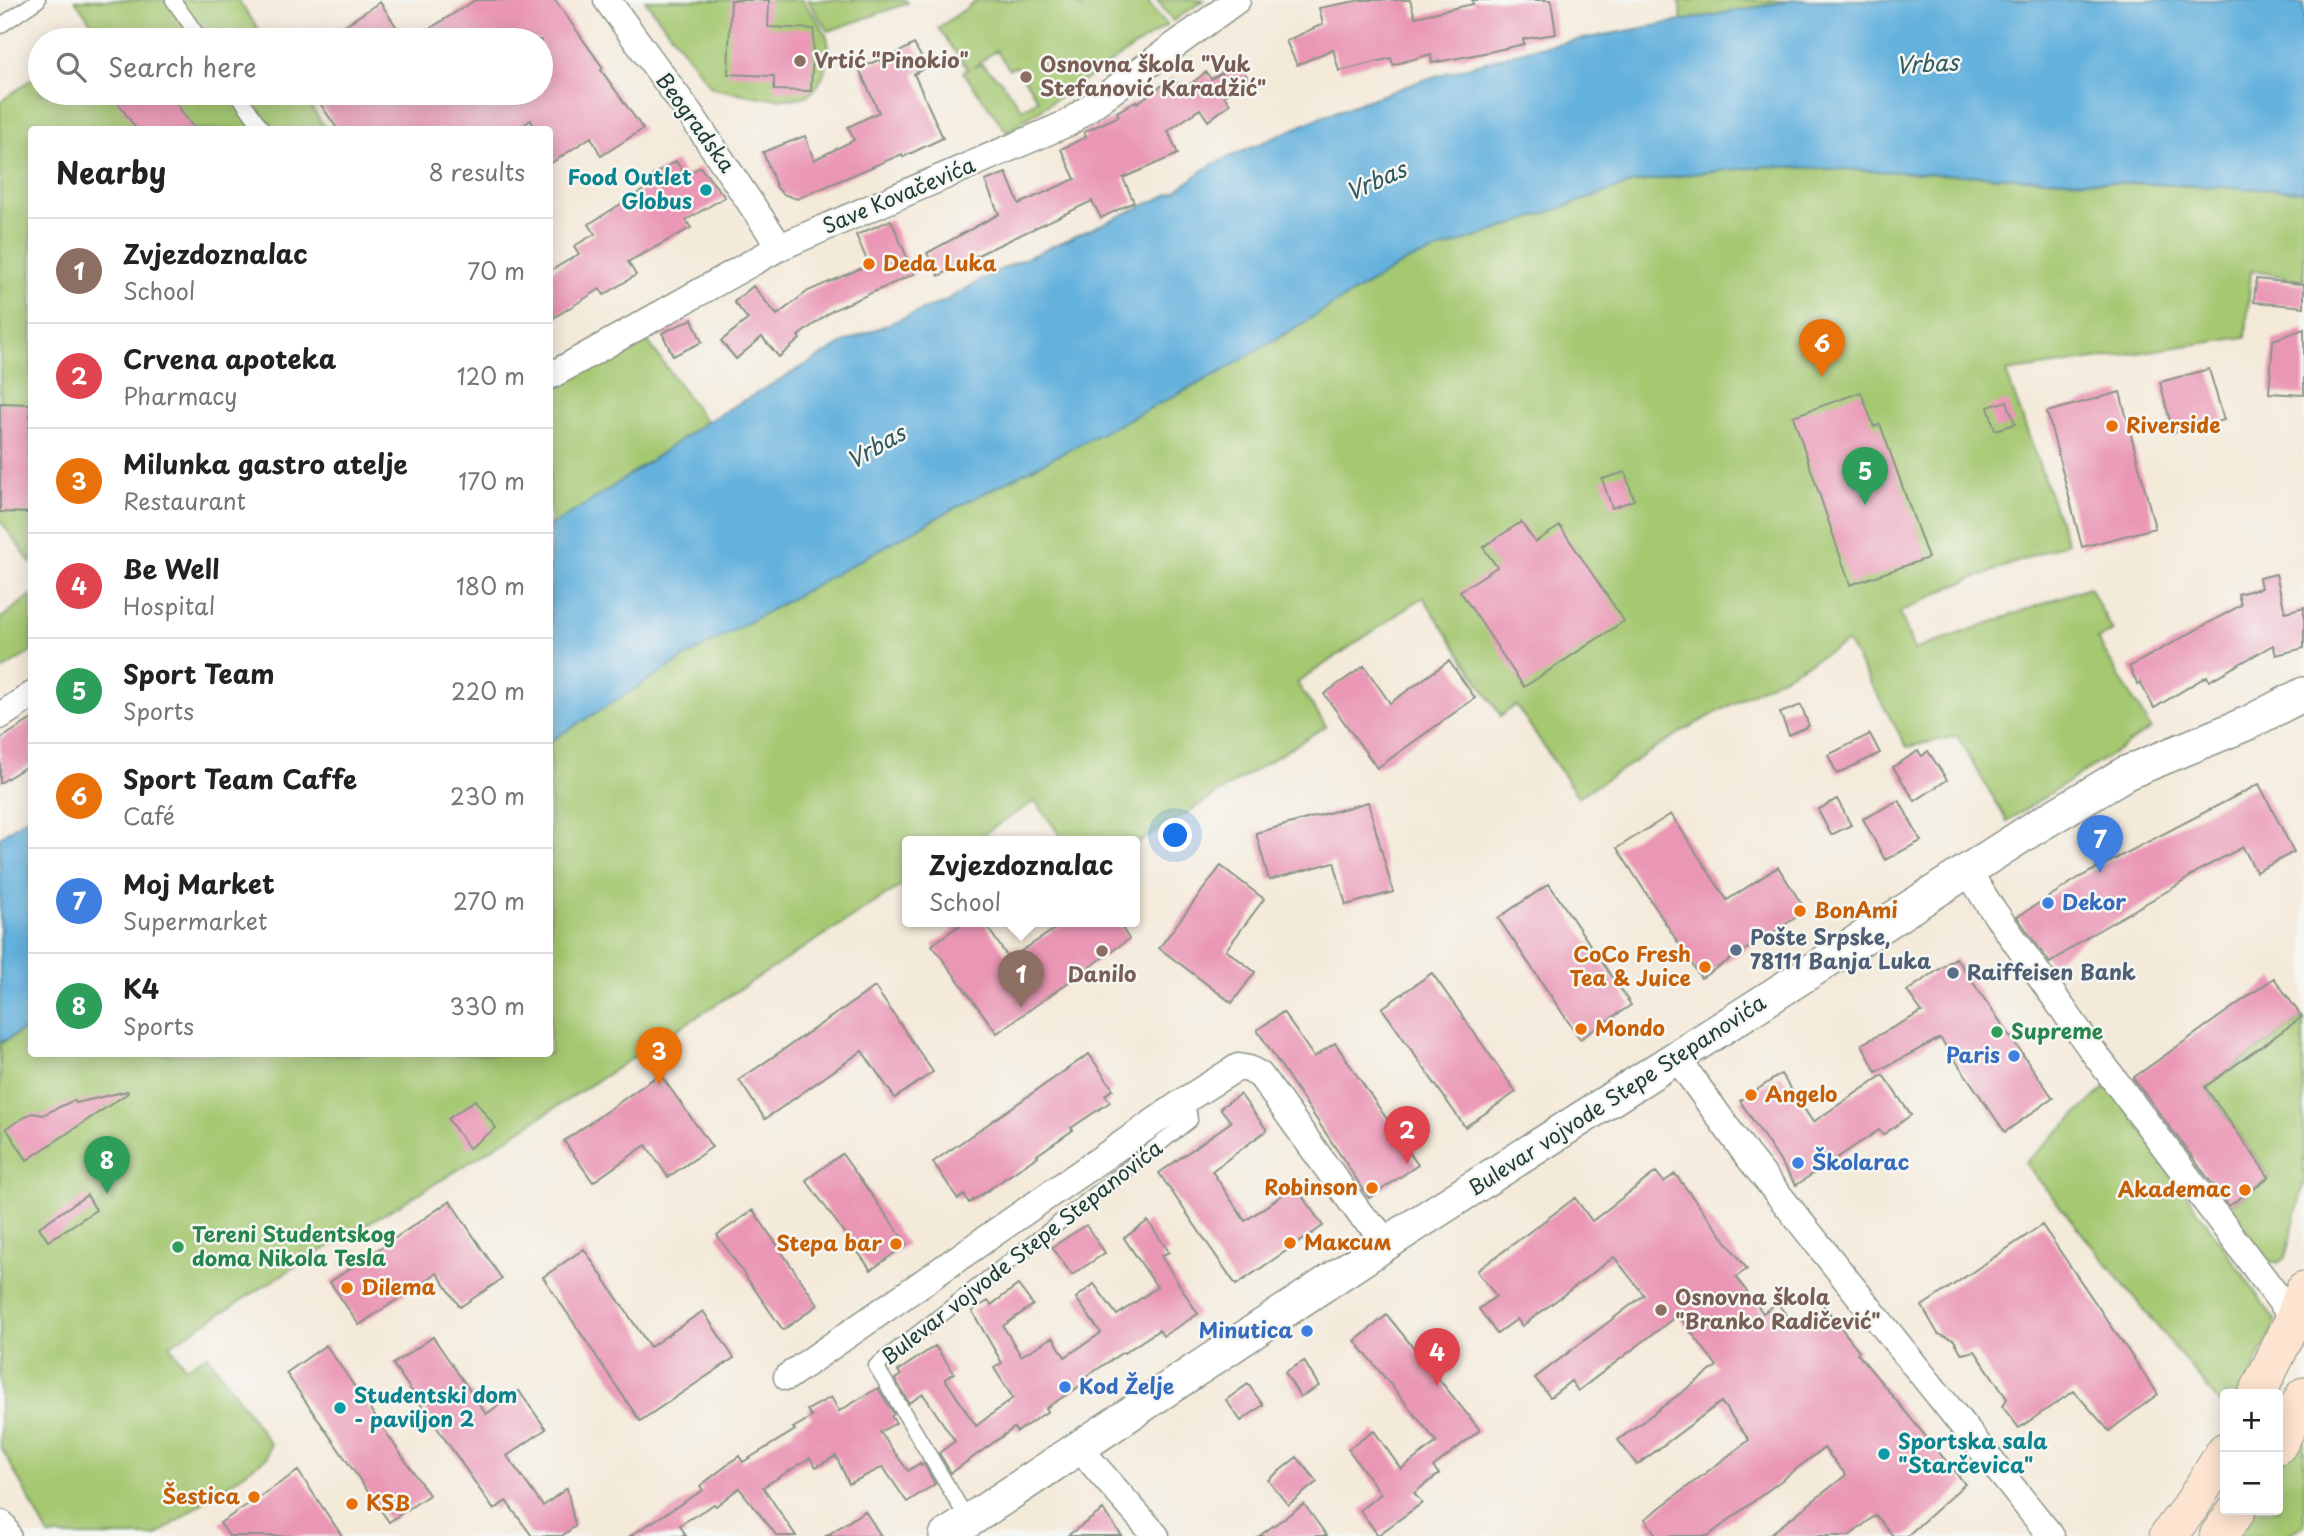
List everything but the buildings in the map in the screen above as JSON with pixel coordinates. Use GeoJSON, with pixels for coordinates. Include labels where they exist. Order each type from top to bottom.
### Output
{"type":"FeatureCollection","features":[{"type":"Feature","properties":{"kind":"main road"},"geometry":{"type":"LineString","coordinates":[[2259,1389],[2299,1304]]}},
{"type":"Feature","properties":{"kind":"main road"},"geometry":{"type":"LineString","coordinates":[[2283,1436],[2304,1396]]}},
{"type":"Feature","properties":{"kind":"main road"},"geometry":{"type":"LineString","coordinates":[[2168,1536],[2193,1503],[2224,1452]]}},
{"type":"Feature","properties":{"kind":"main road"},"geometry":{"type":"LineString","coordinates":[[2218,1536],[2233,1515]]}},
{"type":"Feature","properties":{"kind":"street","name":"Beogradska"},"geometry":{"type":"LineString","coordinates":[[607,0],[693,118],[780,247]]}},
{"type":"Feature","properties":{"kind":"street","name":"Save Kovačevića"},"geometry":{"type":"LineString","coordinates":[[553,374],[780,247],[1068,123],[1237,0]]}},
{"type":"Feature","properties":{"kind":"street","name":"Bulevar vojvode Stepe Stepanovića"},"geometry":{"type":"LineString","coordinates":[[957,1528],[1387,1243],[2034,828],[2126,772],[2248,723],[2304,694]]}},
{"type":"Feature","properties":{"kind":"street"},"geometry":{"type":"LineString","coordinates":[[0,716],[28,698]]}},
{"type":"Feature","properties":{"kind":"street","name":"Bulevar vojvode Stepe Stepanovića"},"geometry":{"type":"LineString","coordinates":[[2248,723],[2287,716],[2304,716]]}},
{"type":"Feature","properties":{"kind":"street"},"geometry":{"type":"LineString","coordinates":[[1968,871],[2092,1051],[2299,1304]]}},
{"type":"Feature","properties":{"kind":"street"},"geometry":{"type":"LineString","coordinates":[[1677,1058],[1746,1154],[2051,1536]]}},
{"type":"Feature","properties":{"kind":"street","name":"Bulevar vojvode Stepe Stepanovića"},"geometry":{"type":"LineString","coordinates":[[787,1377],[1187,1099],[1238,1067],[1260,1075],[1361,1215],[1387,1243]]}},
{"type":"Feature","properties":{"kind":"street"},"geometry":{"type":"LineString","coordinates":[[1079,1448],[1156,1536]]}},
{"type":"Feature","properties":{"kind":"street"},"geometry":{"type":"LineString","coordinates":[[0,1527],[4,1536]]}},
{"type":"Feature","properties":{"kind":"lane"},"geometry":{"type":"LineString","coordinates":[[0,26],[38,0]]}},
{"type":"Feature","properties":{"kind":"lane"},"geometry":{"type":"LineString","coordinates":[[173,0],[193,28]]}},
{"type":"Feature","properties":{"kind":"lane"},"geometry":{"type":"LineString","coordinates":[[245,105],[260,126]]}},
{"type":"Feature","properties":{"kind":"lane","name":"Bulevar vojvode Stepe Stepanovića"},"geometry":{"type":"LineString","coordinates":[[957,1528],[876,1366],[1190,1120],[1187,1099]]}},
{"type":"Feature","properties":{"kind":"green space"},"geometry":{"type":"Polygon","coordinates":[[[75,0],[238,0],[258,28],[95,28],[75,0]]]}},
{"type":"Feature","properties":{"kind":"green space"},"geometry":{"type":"Polygon","coordinates":[[[645,0],[802,0],[821,25],[828,41],[828,58],[823,76],[813,91],[798,98],[766,97],[712,88],[645,0]]]}},
{"type":"Feature","properties":{"kind":"green space"},"geometry":{"type":"Polygon","coordinates":[[[807,0],[906,0],[908,3],[829,31],[807,0]]]}},
{"type":"Feature","properties":{"kind":"green space","name":"Osnovna škola \"Vuk Stefanović Karadžić\""},"geometry":{"type":"Polygon","coordinates":[[[978,0],[1075,0],[1081,8],[1093,0],[1146,0],[1167,25],[1007,132],[963,72],[968,69],[938,28],[978,0]],[[996,50],[974,67],[981,64],[1000,80],[1022,109],[1038,100],[1016,66],[1009,69],[996,50]]]}},
{"type":"Feature","properties":{"kind":"green space"},"geometry":{"type":"Polygon","coordinates":[[[1157,0],[1204,0],[1173,21],[1157,0]]]}},
{"type":"Feature","properties":{"kind":"green space"},"geometry":{"type":"Polygon","coordinates":[[[1679,0],[1794,0],[1682,21],[1679,0]]]}},
{"type":"Feature","properties":{"kind":"green space"},"geometry":{"type":"Polygon","coordinates":[[[28,82],[28,105],[309,105],[324,126],[28,126],[28,559],[0,520],[0,102],[28,82]]]}},
{"type":"Feature","properties":{"kind":"green space"},"geometry":{"type":"Polygon","coordinates":[[[1770,166],[2304,191],[2304,281],[2251,270],[2246,337],[2006,372],[2067,543],[1951,587],[1900,612],[1914,650],[2089,587],[2113,631],[2097,639],[2151,729],[2007,821],[1957,736],[1907,747],[1847,642],[1686,729],[1578,797],[1516,705],[1501,716],[1423,597],[1297,683],[1326,726],[1140,842],[1140,836],[1061,836],[1035,801],[980,836],[902,836],[902,885],[450,1175],[170,1345],[185,1367],[208,1355],[270,1444],[267,1457],[156,1536],[49,1536],[0,1445],[0,1044],[28,1028],[28,1057],[553,1057],[553,739],[691,654],[951,510],[1219,373],[1407,261],[1633,183],[1770,166]]]}},
{"type":"Feature","properties":{"kind":"green space"},"geometry":{"type":"Polygon","coordinates":[[[644,336],[706,422],[593,500],[553,524],[553,385],[644,336]]]}},
{"type":"Feature","properties":{"kind":"green space"},"geometry":{"type":"Polygon","coordinates":[[[28,597],[28,654],[0,671],[0,619],[28,597]]]}},
{"type":"Feature","properties":{"kind":"green space"},"geometry":{"type":"Polygon","coordinates":[[[2303,1018],[2304,1183],[2285,1258],[2278,1263],[2266,1262],[2227,1208],[2270,1177],[2205,1087],[2303,1018]]]}},
{"type":"Feature","properties":{"kind":"green space"},"geometry":{"type":"Polygon","coordinates":[[[2109,1084],[2276,1322],[2244,1389],[2220,1389],[2220,1404],[2025,1163],[2109,1084]]]}},
{"type":"Feature","properties":{"kind":"green space"},"geometry":{"type":"Polygon","coordinates":[[[2304,1419],[2304,1525],[2285,1536],[2235,1536],[2250,1515],[2283,1515],[2283,1461],[2304,1419]]]}},
{"type":"Feature","properties":{"kind":"water","name":"Vrbas"},"geometry":{"type":"Polygon","coordinates":[[[1794,0],[2271,0],[2304,3],[2304,191],[1770,166],[1633,183],[1407,261],[1219,373],[951,510],[691,654],[553,739],[553,524],[593,500],[706,422],[849,340],[943,302],[993,273],[1176,191],[1209,166],[1321,117],[1426,79],[1534,48],[1794,0]]]}},
{"type":"Feature","properties":{"kind":"water"},"geometry":{"type":"Polygon","coordinates":[[[28,817],[28,1028],[0,1043],[0,837],[28,817]]]}},
{"type":"Feature","properties":{"kind":"place","name":"Vrtić \"Pinokio\""},"geometry":{"type":"Point","coordinates":[800,61]}},
{"type":"Feature","properties":{"kind":"place","name":"Osnovna škola \"Vuk Stefanović Karadžić\""},"geometry":{"type":"Point","coordinates":[1026,77]}},
{"type":"Feature","properties":{"kind":"place","name":"Food Outlet Globus"},"geometry":{"type":"Point","coordinates":[706,190]}},
{"type":"Feature","properties":{"kind":"place","name":"Deda Luka"},"geometry":{"type":"Point","coordinates":[869,264]}},
{"type":"Feature","properties":{"kind":"place","name":"Sport Team Caffe"},"geometry":{"type":"Point","coordinates":[1822,377]}},
{"type":"Feature","properties":{"kind":"place","name":"Riverside"},"geometry":{"type":"Point","coordinates":[2112,426]}},
{"type":"Feature","properties":{"kind":"place","name":"Sport Team"},"geometry":{"type":"Point","coordinates":[1865,505]}},
{"type":"Feature","properties":{"kind":"place","name":"Moj Market"},"geometry":{"type":"Point","coordinates":[2100,873]}},
{"type":"Feature","properties":{"kind":"place","name":"Dekor"},"geometry":{"type":"Point","coordinates":[2048,903]}},
{"type":"Feature","properties":{"kind":"place","name":"BonAmi"},"geometry":{"type":"Point","coordinates":[1800,911]}},
{"type":"Feature","properties":{"kind":"place","name":"Pošte Srpske, 78111 Banja Luka"},"geometry":{"type":"Point","coordinates":[1736,950]}},
{"type":"Feature","properties":{"kind":"place","name":"Danilo"},"geometry":{"type":"Point","coordinates":[1102,951]}},
{"type":"Feature","properties":{"kind":"place","name":"CoCo Fresh Tea & Juice"},"geometry":{"type":"Point","coordinates":[1705,967]}},
{"type":"Feature","properties":{"kind":"place","name":"Raiffeisen Bank"},"geometry":{"type":"Point","coordinates":[1953,973]}},
{"type":"Feature","properties":{"kind":"place","name":"Zvjezdoznalac"},"geometry":{"type":"Point","coordinates":[1021,1008]}},
{"type":"Feature","properties":{"kind":"place","name":"Mondo"},"geometry":{"type":"Point","coordinates":[1581,1029]}},
{"type":"Feature","properties":{"kind":"place","name":"Supreme"},"geometry":{"type":"Point","coordinates":[1997,1032]}},
{"type":"Feature","properties":{"kind":"place","name":"Paris"},"geometry":{"type":"Point","coordinates":[2014,1056]}},
{"type":"Feature","properties":{"kind":"place","name":"Milunka gastro atelje"},"geometry":{"type":"Point","coordinates":[659,1085]}},
{"type":"Feature","properties":{"kind":"place","name":"Angelo"},"geometry":{"type":"Point","coordinates":[1751,1095]}},
{"type":"Feature","properties":{"kind":"place","name":"Školarac"},"geometry":{"type":"Point","coordinates":[1798,1163]}},
{"type":"Feature","properties":{"kind":"place","name":"Crvena apoteka"},"geometry":{"type":"Point","coordinates":[1407,1164]}},
{"type":"Feature","properties":{"kind":"place","name":"Robinson"},"geometry":{"type":"Point","coordinates":[1372,1188]}},
{"type":"Feature","properties":{"kind":"place","name":"Akademac"},"geometry":{"type":"Point","coordinates":[2245,1190]}},
{"type":"Feature","properties":{"kind":"place","name":"K4"},"geometry":{"type":"Point","coordinates":[107,1194]}},
{"type":"Feature","properties":{"kind":"place","name":"Максим"},"geometry":{"type":"Point","coordinates":[1290,1243]}},
{"type":"Feature","properties":{"kind":"place","name":"Stepa bar"},"geometry":{"type":"Point","coordinates":[896,1244]}},
{"type":"Feature","properties":{"kind":"place","name":"Tereni Studentskog doma Nikola Tesla"},"geometry":{"type":"Point","coordinates":[178,1247]}},
{"type":"Feature","properties":{"kind":"place","name":"Dilema"},"geometry":{"type":"Point","coordinates":[347,1288]}},
{"type":"Feature","properties":{"kind":"place","name":"Osnovna škola \"Branko Radičević\""},"geometry":{"type":"Point","coordinates":[1661,1310]}},
{"type":"Feature","properties":{"kind":"place","name":"Minutica"},"geometry":{"type":"Point","coordinates":[1307,1331]}},
{"type":"Feature","properties":{"kind":"place","name":"Be Well"},"geometry":{"type":"Point","coordinates":[1437,1386]}},
{"type":"Feature","properties":{"kind":"place","name":"Kod Želje"},"geometry":{"type":"Point","coordinates":[1065,1387]}},
{"type":"Feature","properties":{"kind":"place","name":"Studentski dom - paviljon 2"},"geometry":{"type":"Point","coordinates":[340,1408]}},
{"type":"Feature","properties":{"kind":"place","name":"Sportska sala \"Starčevica\""},"geometry":{"type":"Point","coordinates":[1884,1454]}},
{"type":"Feature","properties":{"kind":"place","name":"Šestica"},"geometry":{"type":"Point","coordinates":[254,1497]}},
{"type":"Feature","properties":{"kind":"place","name":"KSB"},"geometry":{"type":"Point","coordinates":[352,1504]}}]}
